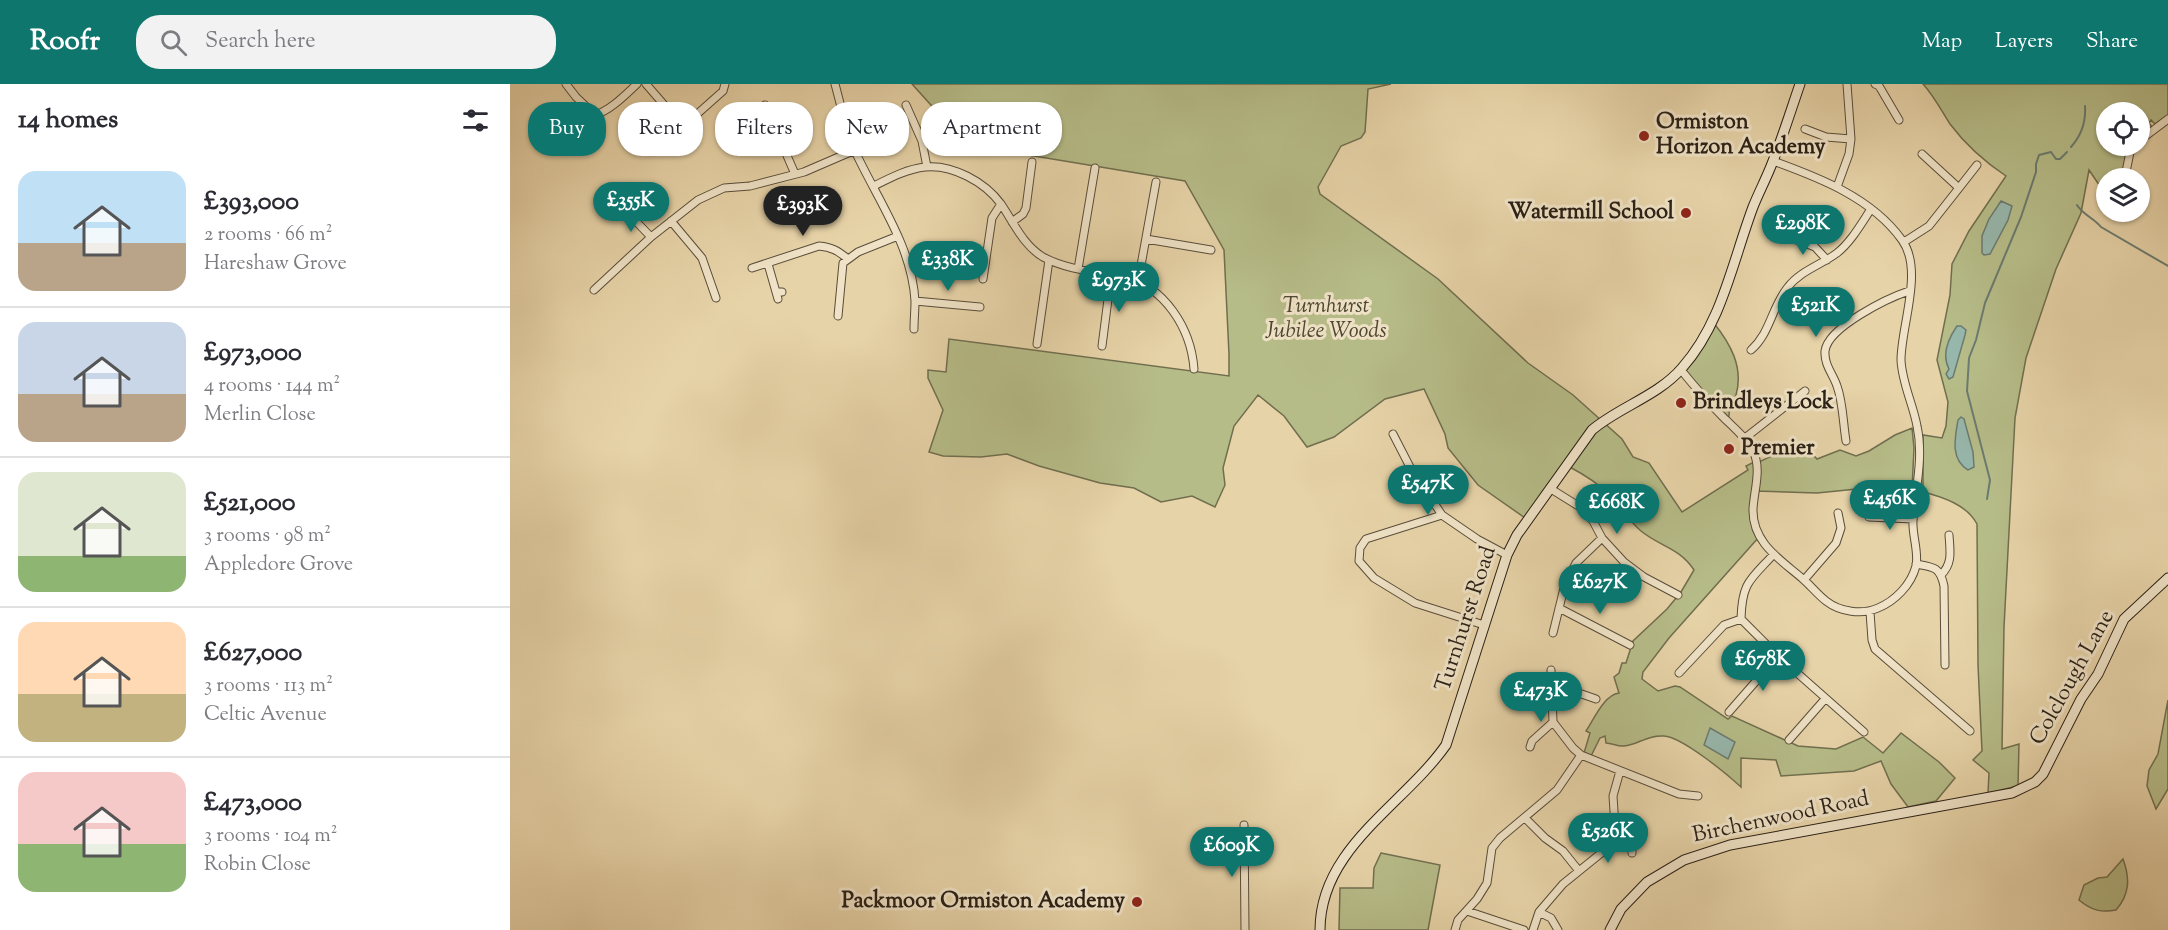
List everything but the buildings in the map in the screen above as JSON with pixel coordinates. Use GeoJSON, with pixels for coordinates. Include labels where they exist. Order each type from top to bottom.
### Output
{"type":"FeatureCollection","features":[{"type":"Feature","properties":{"kind":"street"},"geometry":{"type":"LineString","coordinates":[[566,84],[595,115],[616,102],[637,84]]}},
{"type":"Feature","properties":{"kind":"street"},"geometry":{"type":"LineString","coordinates":[[646,84],[662,102]]}},
{"type":"Feature","properties":{"kind":"street"},"geometry":{"type":"LineString","coordinates":[[703,109],[723,91],[725,84]]}},
{"type":"Feature","properties":{"kind":"street"},"geometry":{"type":"LineString","coordinates":[[836,84],[840,102]]}},
{"type":"Feature","properties":{"kind":"street","name":"Turnhurst Road"},"geometry":{"type":"LineString","coordinates":[[1320,930],[1320,920],[1330,885],[1347,854],[1375,820],[1434,762],[1446,745],[1507,555],[1517,535],[1592,430],[1608,417],[1658,388],[1681,370],[1701,343],[1715,318],[1753,206],[1773,161],[1800,84]]}},
{"type":"Feature","properties":{"kind":"street"},"geometry":{"type":"LineString","coordinates":[[1837,187],[1849,154],[1851,139],[1847,84]]}},
{"type":"Feature","properties":{"kind":"street"},"geometry":{"type":"LineString","coordinates":[[1875,84],[1879,86],[1899,120]]}},
{"type":"Feature","properties":{"kind":"street"},"geometry":{"type":"LineString","coordinates":[[909,112],[922,141],[927,167]]}},
{"type":"Feature","properties":{"kind":"street"},"geometry":{"type":"LineString","coordinates":[[2150,128],[2168,119]]}},
{"type":"Feature","properties":{"kind":"street"},"geometry":{"type":"LineString","coordinates":[[1810,129],[1826,137],[1851,139]]}},
{"type":"Feature","properties":{"kind":"street"},"geometry":{"type":"LineString","coordinates":[[1922,154],[1959,188]]}},
{"type":"Feature","properties":{"kind":"street"},"geometry":{"type":"LineString","coordinates":[[788,156],[795,174]]}},
{"type":"Feature","properties":{"kind":"street"},"geometry":{"type":"LineString","coordinates":[[594,290],[651,237],[698,200],[724,188],[750,186],[795,174],[840,156]]}},
{"type":"Feature","properties":{"kind":"street"},"geometry":{"type":"LineString","coordinates":[[858,156],[898,236],[909,266],[915,301],[914,329]]}},
{"type":"Feature","properties":{"kind":"street"},"geometry":{"type":"LineString","coordinates":[[1681,370],[1705,399],[1745,438],[1753,451],[1757,465],[1753,508],[1755,526],[1760,540],[1827,602],[1837,607],[1870,612],[1884,606],[1901,592],[1912,576],[1916,564],[1913,519],[1919,453],[1917,427],[1905,387],[1901,361],[1912,278],[1904,242],[1871,210],[1837,187],[1773,161]]}},
{"type":"Feature","properties":{"kind":"street"},"geometry":{"type":"LineString","coordinates":[[1012,222],[1023,214],[1026,208],[1027,175],[1032,162]]}},
{"type":"Feature","properties":{"kind":"street"},"geometry":{"type":"LineString","coordinates":[[1904,242],[1929,226],[1977,165]]}},
{"type":"Feature","properties":{"kind":"street"},"geometry":{"type":"LineString","coordinates":[[874,186],[909,171],[927,167],[951,170],[973,180],[986,188],[1001,204],[1030,247],[1049,260],[1138,282],[1160,297],[1174,314],[1190,343],[1194,369]]}},
{"type":"Feature","properties":{"kind":"street"},"geometry":{"type":"LineString","coordinates":[[1078,269],[1095,168]]}},
{"type":"Feature","properties":{"kind":"street"},"geometry":{"type":"LineString","coordinates":[[1138,282],[1156,182]]}},
{"type":"Feature","properties":{"kind":"street"},"geometry":{"type":"LineString","coordinates":[[983,279],[982,267],[992,218],[1001,204]]}},
{"type":"Feature","properties":{"kind":"street"},"geometry":{"type":"LineString","coordinates":[[1751,350],[1766,333],[1787,287],[1796,278],[1827,260],[1848,242],[1871,210]]}},
{"type":"Feature","properties":{"kind":"street"},"geometry":{"type":"LineString","coordinates":[[628,213],[651,237]]}},
{"type":"Feature","properties":{"kind":"street"},"geometry":{"type":"LineString","coordinates":[[671,221],[702,258],[716,298]]}},
{"type":"Feature","properties":{"kind":"street"},"geometry":{"type":"LineString","coordinates":[[847,311],[839,313],[843,263],[858,252],[898,236]]}},
{"type":"Feature","properties":{"kind":"street"},"geometry":{"type":"LineString","coordinates":[[1789,237],[1815,247],[1827,260]]}},
{"type":"Feature","properties":{"kind":"street"},"geometry":{"type":"LineString","coordinates":[[1146,239],[1200,252],[1210,250]]}},
{"type":"Feature","properties":{"kind":"street"},"geometry":{"type":"LineString","coordinates":[[752,268],[819,246],[829,247],[848,259]]}},
{"type":"Feature","properties":{"kind":"street"},"geometry":{"type":"LineString","coordinates":[[1036,344],[1049,260]]}},
{"type":"Feature","properties":{"kind":"street"},"geometry":{"type":"LineString","coordinates":[[768,264],[779,294]]}},
{"type":"Feature","properties":{"kind":"street"},"geometry":{"type":"LineString","coordinates":[[1105,342],[1111,276]]}},
{"type":"Feature","properties":{"kind":"street"},"geometry":{"type":"LineString","coordinates":[[607,278],[614,285]]}},
{"type":"Feature","properties":{"kind":"street"},"geometry":{"type":"LineString","coordinates":[[705,292],[713,288]]}},
{"type":"Feature","properties":{"kind":"street"},"geometry":{"type":"LineString","coordinates":[[1846,441],[1837,386],[1826,365],[1825,352],[1828,340],[1852,321],[1895,296],[1910,291]]}},
{"type":"Feature","properties":{"kind":"street"},"geometry":{"type":"LineString","coordinates":[[915,301],[980,307]]}},
{"type":"Feature","properties":{"kind":"street"},"geometry":{"type":"LineString","coordinates":[[1752,337],[1759,342]]}},
{"type":"Feature","properties":{"kind":"street"},"geometry":{"type":"LineString","coordinates":[[1745,438],[1805,391]]}},
{"type":"Feature","properties":{"kind":"street"},"geometry":{"type":"LineString","coordinates":[[1393,434],[1410,467],[1442,515],[1477,539],[1507,555]]}},
{"type":"Feature","properties":{"kind":"street"},"geometry":{"type":"LineString","coordinates":[[1551,489],[1580,507],[1593,521],[1602,538],[1624,562],[1644,577],[1678,596]]}},
{"type":"Feature","properties":{"kind":"street"},"geometry":{"type":"LineString","coordinates":[[1804,580],[1836,543],[1841,528],[1838,513]]}},
{"type":"Feature","properties":{"kind":"street"},"geometry":{"type":"LineString","coordinates":[[1442,515],[1366,539],[1360,548],[1359,561],[1374,578],[1415,603],[1484,625]]}},
{"type":"Feature","properties":{"kind":"street"},"geometry":{"type":"LineString","coordinates":[[1869,517],[1913,519]]}},
{"type":"Feature","properties":{"kind":"street"},"geometry":{"type":"LineString","coordinates":[[1941,575],[1947,569],[1951,557],[1949,535]]}},
{"type":"Feature","properties":{"kind":"street"},"geometry":{"type":"LineString","coordinates":[[1553,633],[1564,584],[1576,563],[1602,538]]}},
{"type":"Feature","properties":{"kind":"street"},"geometry":{"type":"LineString","coordinates":[[1774,554],[1746,584],[1741,597],[1741,619],[1778,656],[1864,732]]}},
{"type":"Feature","properties":{"kind":"street"},"geometry":{"type":"LineString","coordinates":[[1916,564],[1934,568],[1941,575],[1944,586],[1945,664]]}},
{"type":"Feature","properties":{"kind":"street","name":"Colclough Lane"},"geometry":{"type":"LineString","coordinates":[[2012,793],[2035,782],[2043,774],[2124,619],[2168,578]]}},
{"type":"Feature","properties":{"kind":"street"},"geometry":{"type":"LineString","coordinates":[[1559,608],[1630,645]]}},
{"type":"Feature","properties":{"kind":"street"},"geometry":{"type":"LineString","coordinates":[[1870,612],[1875,649],[1970,731]]}},
{"type":"Feature","properties":{"kind":"street"},"geometry":{"type":"LineString","coordinates":[[1679,673],[1724,625],[1741,619]]}},
{"type":"Feature","properties":{"kind":"street"},"geometry":{"type":"LineString","coordinates":[[1729,712],[1778,656]]}},
{"type":"Feature","properties":{"kind":"street"},"geometry":{"type":"LineString","coordinates":[[1551,670],[1553,722],[1581,755],[1679,794],[1684,799],[1698,796]]}},
{"type":"Feature","properties":{"kind":"street"},"geometry":{"type":"LineString","coordinates":[[1551,691],[1573,691],[1596,699]]}},
{"type":"Feature","properties":{"kind":"street"},"geometry":{"type":"LineString","coordinates":[[1789,740],[1825,699]]}},
{"type":"Feature","properties":{"kind":"street"},"geometry":{"type":"LineString","coordinates":[[1529,742],[1553,722]]}},
{"type":"Feature","properties":{"kind":"street"},"geometry":{"type":"LineString","coordinates":[[1455,930],[1458,920],[1487,884],[1492,848],[1500,838],[1557,790],[1581,755]]}},
{"type":"Feature","properties":{"kind":"street"},"geometry":{"type":"LineString","coordinates":[[1533,930],[1539,912],[1563,884],[1605,850],[1616,823],[1613,796],[1620,771]]}},
{"type":"Feature","properties":{"kind":"street","name":"Birchenwood Road"},"geometry":{"type":"LineString","coordinates":[[1610,930],[1621,909],[1647,882],[1684,860],[1730,845],[2012,793]]}},
{"type":"Feature","properties":{"kind":"street"},"geometry":{"type":"LineString","coordinates":[[1525,818],[1545,838],[1563,851],[1579,871]]}},
{"type":"Feature","properties":{"kind":"street"},"geometry":{"type":"LineString","coordinates":[[1244,825],[1245,930]]}},
{"type":"Feature","properties":{"kind":"street"},"geometry":{"type":"LineString","coordinates":[[1611,836],[1633,847]]}},
{"type":"Feature","properties":{"kind":"street"},"geometry":{"type":"LineString","coordinates":[[1467,911],[1524,930]]}},
{"type":"Feature","properties":{"kind":"street"},"geometry":{"type":"LineString","coordinates":[[1539,912],[1551,918],[1558,930]]}},
{"type":"Feature","properties":{"kind":"green space","name":"Turnhurst Jubilee Woods"},"geometry":{"type":"Polygon","coordinates":[[[912,84],[1391,84],[1368,89],[1365,132],[1361,138],[1341,146],[1318,187],[1320,194],[1438,279],[1528,363],[1573,395],[1622,439],[1633,457],[1649,463],[1682,512],[1748,470],[1746,466],[1801,442],[1817,459],[1840,450],[1856,456],[1912,428],[1914,448],[1912,489],[1867,488],[1817,493],[1755,491],[1753,508],[1759,537],[1669,638],[1643,672],[1642,679],[1658,691],[1675,686],[1680,687],[1728,719],[1732,716],[1798,746],[1836,749],[1863,737],[1883,753],[1901,733],[1939,762],[1955,778],[1936,801],[1908,807],[1891,784],[1881,761],[1854,771],[1781,776],[1776,760],[1741,758],[1741,787],[1693,749],[1664,736],[1652,737],[1622,746],[1606,743],[1605,736],[1600,738],[1591,756],[1584,753],[1590,733],[1586,731],[1604,703],[1619,693],[1614,677],[1619,673],[1622,663],[1626,663],[1633,641],[1667,609],[1681,592],[1694,570],[1676,552],[1641,531],[1610,495],[1568,466],[1528,520],[1478,485],[1448,448],[1445,434],[1424,389],[1385,399],[1334,437],[1307,447],[1284,416],[1258,395],[1234,426],[1223,468],[1225,485],[1215,507],[1192,496],[1161,502],[1134,488],[1100,483],[1039,466],[1007,454],[981,457],[943,456],[929,452],[943,410],[928,378],[928,370],[946,372],[949,339],[1229,376],[1229,354],[1224,250],[1185,181],[1034,156],[1062,156],[1062,102],[928,102],[912,84]]]}},
{"type":"Feature","properties":{"kind":"green space"},"geometry":{"type":"Polygon","coordinates":[[[1923,84],[2168,84],[2168,115],[2155,124],[2150,122],[2150,102],[2096,102],[2096,156],[2127,156],[2124,168],[2096,168],[2096,180],[2089,170],[2081,213],[2056,269],[2026,358],[2015,418],[2004,627],[2002,749],[2019,744],[2018,786],[1988,793],[1989,773],[1973,760],[1982,751],[1978,665],[1977,524],[1973,517],[1961,507],[1946,499],[1923,492],[1923,435],[1942,438],[1946,426],[1948,402],[1937,360],[1950,295],[1952,264],[1969,231],[2006,176],[1962,139],[1923,84]]]}},
{"type":"Feature","properties":{"kind":"green space"},"geometry":{"type":"Polygon","coordinates":[[[1713,322],[1725,338],[1737,365],[1738,385],[1728,422],[1681,370],[1713,322]]]}},
{"type":"Feature","properties":{"kind":"green space"},"geometry":{"type":"Polygon","coordinates":[[[2168,700],[2168,789],[2156,809],[2147,786],[2149,770],[2158,754],[2168,700]]]}},
{"type":"Feature","properties":{"kind":"green space"},"geometry":{"type":"Polygon","coordinates":[[[1381,853],[1440,865],[1428,930],[1339,930],[1340,888],[1373,888],[1374,868],[1381,853]]]}},
{"type":"Feature","properties":{"kind":"green space"},"geometry":{"type":"Polygon","coordinates":[[[2123,859],[2127,873],[2127,886],[2124,898],[2116,910],[2096,910],[2079,900],[2084,885],[2098,878],[2107,877],[2123,859]]]}},
{"type":"Feature","properties":{"kind":"water"},"geometry":{"type":"Polygon","coordinates":[[[2001,201],[2012,206],[2008,220],[1990,254],[1984,255],[1982,236],[1989,219],[2001,201]]]}},
{"type":"Feature","properties":{"kind":"water"},"geometry":{"type":"Polygon","coordinates":[[[1957,326],[1966,330],[1953,377],[1949,379],[1946,374],[1949,369],[1946,352],[1948,341],[1957,326]]]}},
{"type":"Feature","properties":{"kind":"water"},"geometry":{"type":"Polygon","coordinates":[[[1961,417],[1964,419],[1973,452],[1974,467],[1968,470],[1958,460],[1955,448],[1958,420],[1961,417]]]}},
{"type":"Feature","properties":{"kind":"water"},"geometry":{"type":"Polygon","coordinates":[[[1710,728],[1735,742],[1728,759],[1704,745],[1710,728]]]}},
{"type":"Feature","properties":{"kind":"waterway"},"geometry":{"type":"LineString","coordinates":[[2071,147],[2082,128],[2085,106]]}},
{"type":"Feature","properties":{"kind":"waterway"},"geometry":{"type":"LineString","coordinates":[[1987,499],[1990,480],[1967,391],[1969,358],[1985,303],[2021,217],[2036,172],[2039,155],[2051,152],[2056,159],[2060,159],[2067,152]]}},
{"type":"Feature","properties":{"kind":"waterway"},"geometry":{"type":"LineString","coordinates":[[2077,205],[2101,227],[2168,266]]}},
{"type":"Feature","properties":{"kind":"place","name":"Ormiston Horizon Academy"},"geometry":{"type":"Point","coordinates":[1644,136]}},
{"type":"Feature","properties":{"kind":"place","name":"Watermill School"},"geometry":{"type":"Point","coordinates":[1686,213]}},
{"type":"Feature","properties":{"kind":"place","name":"Brindleys Lock"},"geometry":{"type":"Point","coordinates":[1681,403]}},
{"type":"Feature","properties":{"kind":"place","name":"Premier"},"geometry":{"type":"Point","coordinates":[1729,449]}},
{"type":"Feature","properties":{"kind":"place","name":"Packmoor Ormiston Academy"},"geometry":{"type":"Point","coordinates":[1137,902]}}]}
